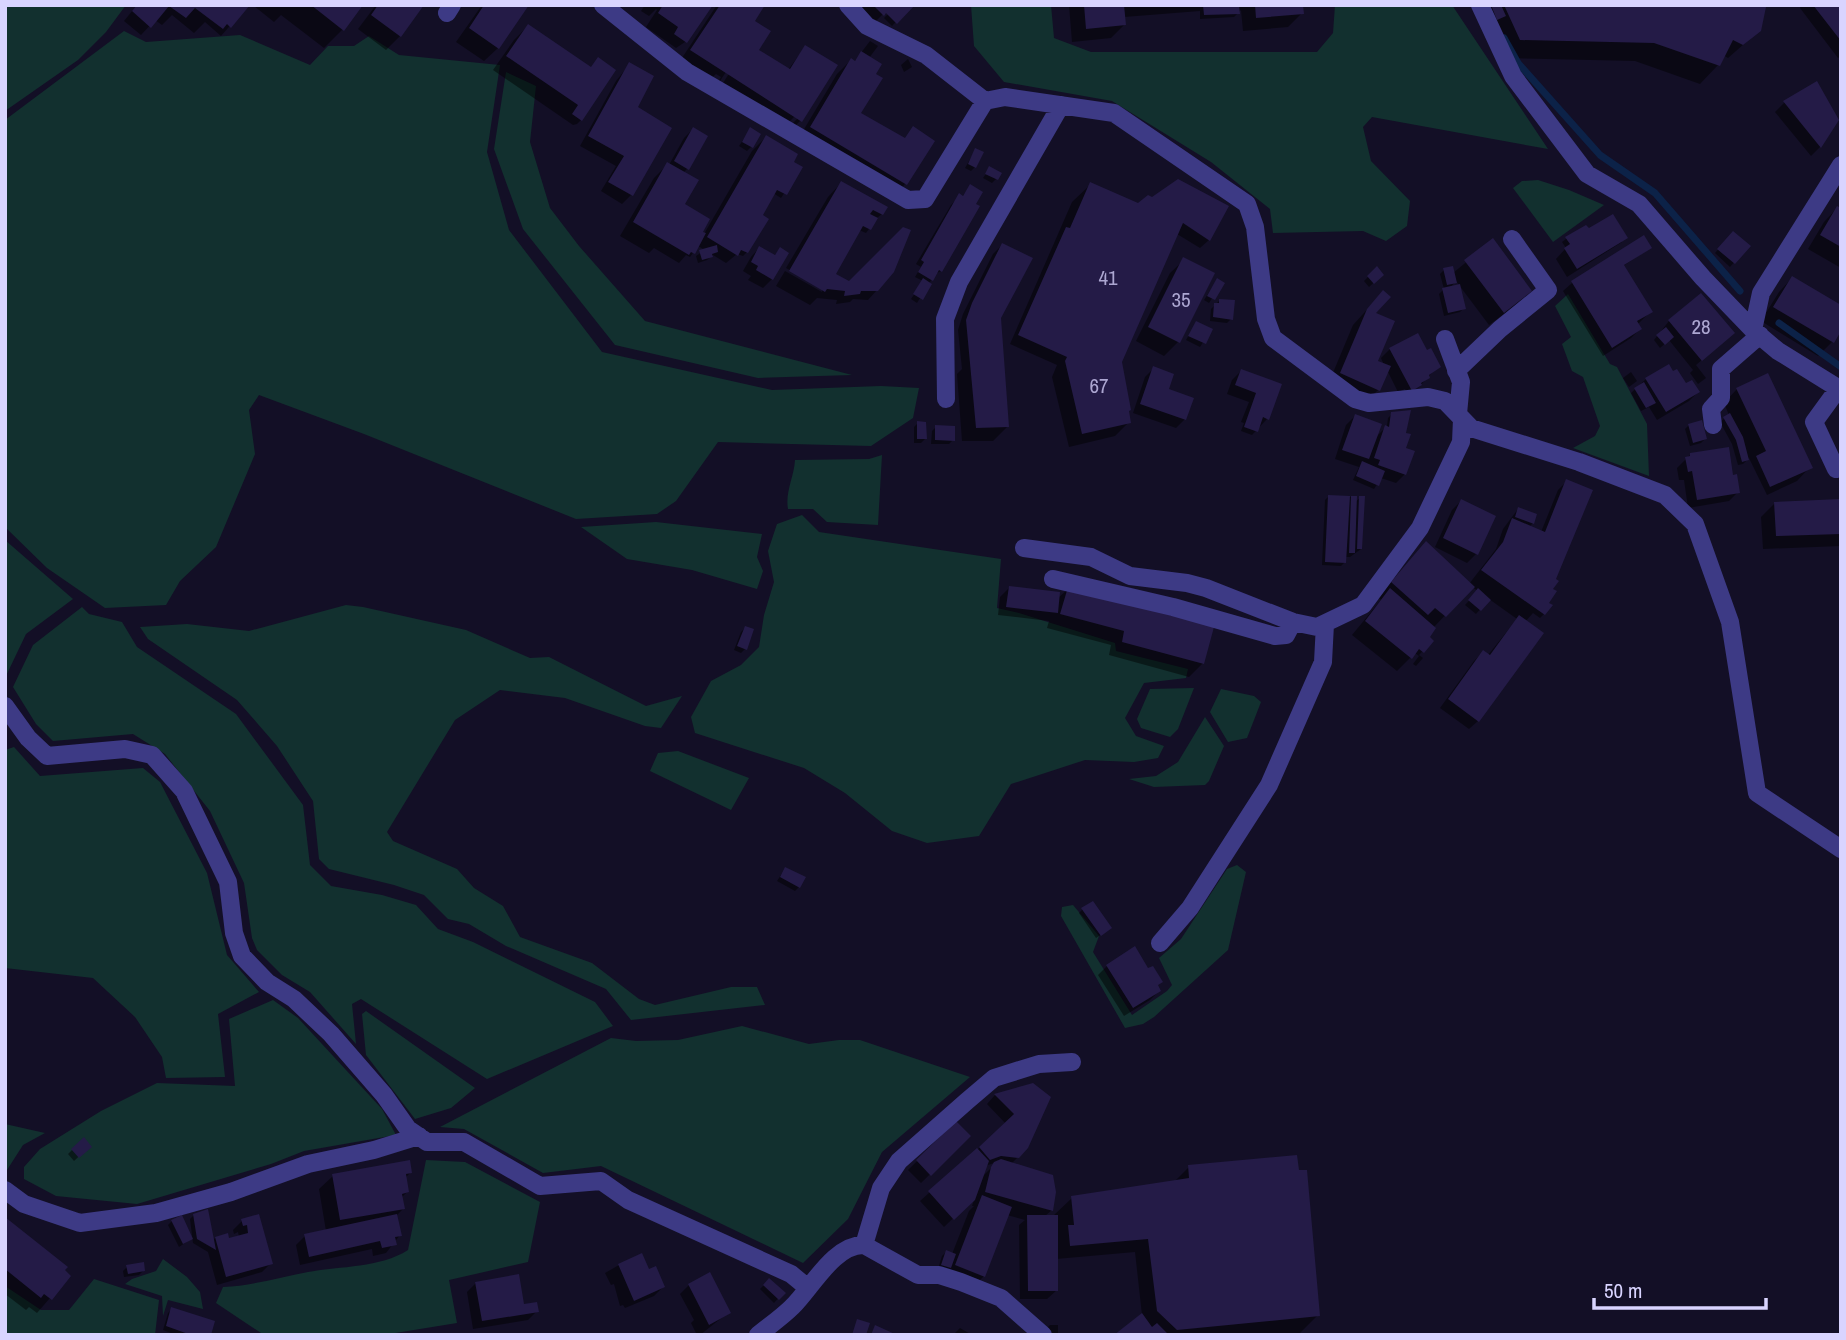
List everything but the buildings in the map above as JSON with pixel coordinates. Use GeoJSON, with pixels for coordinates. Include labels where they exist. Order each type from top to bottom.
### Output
{"type":"FeatureCollection","features":[{"type":"Feature","properties":{"kind":"street"},"geometry":{"type":"LineString","coordinates":[[603,5],[687,72],[908,200],[925,199],[985,101],[1005,97],[1114,113],[1247,204],[1255,227],[1266,319],[1273,338],[1355,399],[1369,402],[1428,397],[1446,401],[1471,428],[1580,462],[1665,495],[1695,524],[1730,622],[1757,793],[1841,849]]}},
{"type":"Feature","properties":{"kind":"street"},"geometry":{"type":"LineString","coordinates":[[848,5],[867,26],[926,55],[985,101]]}},
{"type":"Feature","properties":{"kind":"street"},"geometry":{"type":"LineString","coordinates":[[1480,5],[1513,76],[1587,174],[1640,204],[1703,278],[1757,332],[1778,351],[1840,389],[1814,422],[1836,469]]}},
{"type":"Feature","properties":{"kind":"street"},"geometry":{"type":"LineString","coordinates":[[946,399],[945,319],[951,300],[1061,105]]}},
{"type":"Feature","properties":{"kind":"street"},"geometry":{"type":"LineString","coordinates":[[1713,425],[1711,409],[1721,398],[1721,369],[1757,332],[1761,293],[1841,165]]}},
{"type":"Feature","properties":{"kind":"street"},"geometry":{"type":"LineString","coordinates":[[1456,371],[1500,329],[1548,290],[1512,239]]}},
{"type":"Feature","properties":{"kind":"street"},"geometry":{"type":"LineString","coordinates":[[1024,548],[1091,557],[1130,576],[1187,583],[1293,622],[1317,627],[1325,624],[1363,605],[1420,528],[1461,442],[1461,382],[1445,340]]}},
{"type":"Feature","properties":{"kind":"street"},"geometry":{"type":"LineString","coordinates":[[1053,579],[1173,607],[1275,636],[1286,635],[1293,622]]}},
{"type":"Feature","properties":{"kind":"street"},"geometry":{"type":"LineString","coordinates":[[1160,943],[1190,908],[1269,785],[1323,662],[1325,624]]}},
{"type":"Feature","properties":{"kind":"street"},"geometry":{"type":"LineString","coordinates":[[5,706],[28,738],[47,756],[125,749],[152,755],[184,791],[228,882],[234,933],[242,956],[267,982],[294,999],[331,1034],[384,1095],[408,1129],[427,1142],[464,1142],[540,1185],[600,1181],[628,1199],[791,1274],[808,1288]]}},
{"type":"Feature","properties":{"kind":"street"},"geometry":{"type":"LineString","coordinates":[[864,1245],[881,1188],[899,1161],[967,1101],[994,1078],[1039,1064],[1072,1062]]}},
{"type":"Feature","properties":{"kind":"street"},"geometry":{"type":"LineString","coordinates":[[5,1191],[24,1204],[80,1223],[156,1213],[231,1192],[308,1164],[374,1150],[419,1136]]}},
{"type":"Feature","properties":{"kind":"street"},"geometry":{"type":"LineString","coordinates":[[758,1335],[792,1307],[828,1263],[856,1244],[864,1245],[918,1275],[939,1275],[1001,1298],[1043,1335]]}},
{"type":"Feature","properties":{"kind":"green space"},"geometry":{"type":"Polygon","coordinates":[[[5,5],[126,5],[106,32],[78,60],[5,111],[5,5]]]}},
{"type":"Feature","properties":{"kind":"green space"},"geometry":{"type":"Polygon","coordinates":[[[971,5],[1051,5],[1054,38],[1091,52],[1317,52],[1333,33],[1335,5],[1452,5],[1548,149],[1372,117],[1363,127],[1371,161],[1410,201],[1407,226],[1386,241],[1363,231],[1273,233],[1270,209],[1211,162],[1112,101],[1004,82],[974,46],[971,5]]]}},
{"type":"Feature","properties":{"kind":"green space"},"geometry":{"type":"Polygon","coordinates":[[[124,31],[146,42],[240,35],[310,65],[328,46],[354,46],[369,36],[399,55],[500,65],[487,152],[509,230],[602,352],[772,390],[881,386],[919,388],[913,418],[871,446],[718,442],[676,501],[657,514],[576,519],[259,395],[249,410],[255,454],[216,547],[180,581],[166,605],[105,608],[47,568],[5,527],[5,120],[124,31]]]}},
{"type":"Feature","properties":{"kind":"green space"},"geometry":{"type":"Polygon","coordinates":[[[506,72],[536,86],[530,142],[550,208],[579,246],[645,321],[852,375],[758,378],[615,345],[523,229],[494,149],[506,72]]]}},
{"type":"Feature","properties":{"kind":"green space"},"geometry":{"type":"Polygon","coordinates":[[[1538,180],[1604,205],[1553,242],[1513,188],[1522,181],[1538,180]]]}},
{"type":"Feature","properties":{"kind":"green space"},"geometry":{"type":"Polygon","coordinates":[[[1568,294],[1610,364],[1617,367],[1647,424],[1649,476],[1573,448],[1595,436],[1600,426],[1583,377],[1572,371],[1562,344],[1571,337],[1555,306],[1568,294]]]}},
{"type":"Feature","properties":{"kind":"green space"},"geometry":{"type":"Polygon","coordinates":[[[882,455],[878,525],[827,522],[813,509],[788,509],[795,460],[869,459],[882,455]]]}},
{"type":"Feature","properties":{"kind":"green space"},"geometry":{"type":"Polygon","coordinates":[[[802,515],[819,532],[1001,559],[997,608],[1115,643],[1116,651],[1188,669],[1186,678],[1144,683],[1125,718],[1136,736],[1164,746],[1158,758],[1134,762],[1085,760],[1011,784],[979,836],[927,843],[892,831],[845,793],[804,768],[695,733],[691,717],[711,681],[741,665],[759,647],[764,615],[774,582],[768,551],[777,524],[802,515]]]}},
{"type":"Feature","properties":{"kind":"green space"},"geometry":{"type":"Polygon","coordinates":[[[656,522],[762,534],[757,557],[763,571],[757,589],[692,570],[627,559],[581,527],[656,522]]]}},
{"type":"Feature","properties":{"kind":"green space"},"geometry":{"type":"Polygon","coordinates":[[[5,540],[73,599],[26,634],[5,678],[5,540]]]}},
{"type":"Feature","properties":{"kind":"green space"},"geometry":{"type":"Polygon","coordinates":[[[346,605],[466,630],[530,658],[549,657],[646,706],[682,696],[661,728],[645,726],[565,698],[500,690],[455,720],[387,832],[393,841],[457,869],[474,888],[503,906],[520,937],[592,963],[639,999],[655,1005],[731,987],[757,987],[765,1005],[631,1020],[606,989],[506,946],[469,924],[448,919],[424,895],[329,869],[319,859],[313,801],[277,746],[237,700],[148,639],[140,627],[187,624],[249,631],[346,605]]]}},
{"type":"Feature","properties":{"kind":"green space"},"geometry":{"type":"Polygon","coordinates":[[[82,607],[89,614],[122,622],[137,647],[236,714],[303,805],[310,865],[331,886],[382,895],[416,905],[438,929],[473,942],[595,1002],[613,1026],[487,1079],[361,999],[352,1004],[356,1044],[310,992],[282,975],[257,950],[252,938],[244,883],[210,811],[165,754],[133,734],[53,741],[36,724],[13,687],[33,645],[82,607]]]}},
{"type":"Feature","properties":{"kind":"green space"},"geometry":{"type":"Polygon","coordinates":[[[1194,688],[1178,729],[1170,737],[1141,728],[1137,719],[1150,689],[1194,688]]]}},
{"type":"Feature","properties":{"kind":"green space"},"geometry":{"type":"Polygon","coordinates":[[[1221,689],[1254,696],[1261,702],[1247,738],[1228,742],[1210,712],[1221,689]]]}},
{"type":"Feature","properties":{"kind":"green space"},"geometry":{"type":"Polygon","coordinates":[[[1205,717],[1224,746],[1205,785],[1154,787],[1129,779],[1156,776],[1178,762],[1205,717]]]}},
{"type":"Feature","properties":{"kind":"green space"},"geometry":{"type":"Polygon","coordinates":[[[14,747],[40,776],[143,768],[160,782],[207,873],[227,955],[259,992],[218,1014],[225,1077],[166,1078],[162,1057],[135,1017],[93,978],[5,968],[5,750],[14,747]]]}},
{"type":"Feature","properties":{"kind":"green space"},"geometry":{"type":"Polygon","coordinates":[[[678,751],[749,778],[731,810],[650,771],[658,753],[678,751]]]}},
{"type":"Feature","properties":{"kind":"green space"},"geometry":{"type":"Polygon","coordinates":[[[1237,865],[1246,872],[1228,950],[1154,1017],[1143,1024],[1125,1028],[1061,916],[1062,907],[1073,905],[1099,936],[1093,952],[1132,1015],[1172,985],[1159,958],[1181,939],[1227,869],[1237,865]]]}},
{"type":"Feature","properties":{"kind":"green space"},"geometry":{"type":"Polygon","coordinates":[[[273,1000],[298,1018],[382,1109],[396,1135],[304,1151],[271,1164],[137,1204],[56,1196],[24,1179],[24,1167],[40,1149],[101,1111],[157,1083],[235,1086],[229,1019],[273,1000]]]}},
{"type":"Feature","properties":{"kind":"green space"},"geometry":{"type":"Polygon","coordinates":[[[366,1011],[475,1088],[451,1108],[415,1119],[366,1055],[362,1014],[366,1011]]]}},
{"type":"Feature","properties":{"kind":"green space"},"geometry":{"type":"Polygon","coordinates":[[[742,1026],[809,1044],[860,1040],[970,1077],[882,1152],[848,1219],[803,1263],[601,1166],[543,1173],[464,1129],[440,1127],[611,1038],[636,1041],[678,1040],[742,1026]]]}},
{"type":"Feature","properties":{"kind":"green space"},"geometry":{"type":"Polygon","coordinates":[[[5,1124],[45,1133],[23,1145],[7,1170],[5,1124]]]}},
{"type":"Feature","properties":{"kind":"green space"},"geometry":{"type":"Polygon","coordinates":[[[426,1160],[465,1162],[540,1202],[528,1262],[449,1280],[457,1323],[383,1335],[264,1335],[216,1303],[223,1287],[373,1263],[408,1250],[426,1160]]]}},
{"type":"Feature","properties":{"kind":"green space"},"geometry":{"type":"Polygon","coordinates":[[[163,1259],[187,1277],[200,1292],[203,1309],[168,1300],[163,1316],[162,1296],[125,1284],[156,1271],[163,1259]]]}},
{"type":"Feature","properties":{"kind":"green space"},"geometry":{"type":"Polygon","coordinates":[[[94,1279],[159,1300],[155,1335],[5,1335],[5,1286],[41,1310],[69,1310],[94,1279]]]}},
{"type":"Feature","properties":{"kind":"waterway"},"geometry":{"type":"LineString","coordinates":[[1504,38],[1518,63],[1600,155],[1655,193],[1740,291]]}},
{"type":"Feature","properties":{"kind":"waterway"},"geometry":{"type":"LineString","coordinates":[[1779,323],[1841,367]]}}]}
